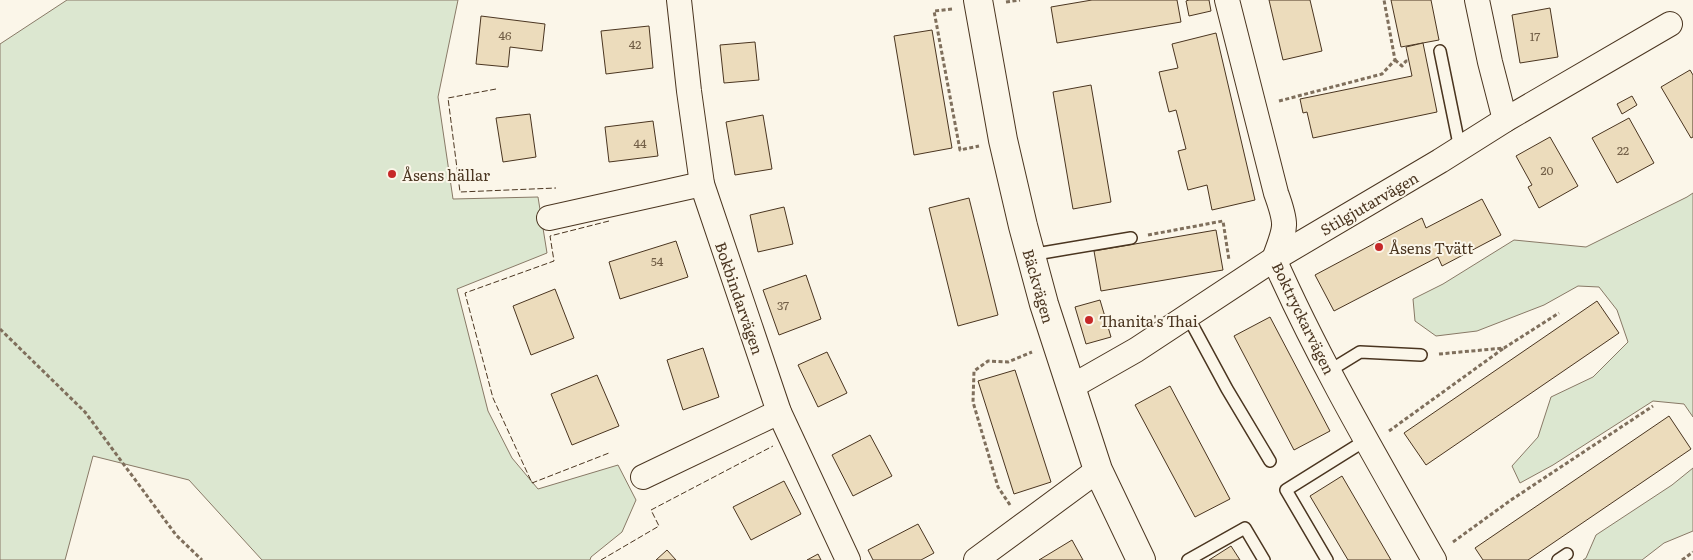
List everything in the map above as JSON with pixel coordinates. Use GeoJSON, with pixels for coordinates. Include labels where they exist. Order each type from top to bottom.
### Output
{"type":"FeatureCollection","features":[{"type":"Feature","properties":{"kind":"street","name":"Bokbindarvägen"},"geometry":{"type":"LineString","coordinates":[[679,0],[702,184],[779,412],[848,560]]}},
{"type":"Feature","properties":{"kind":"street","name":"Bäckvägen"},"geometry":{"type":"LineString","coordinates":[[978,0],[1004,140],[1030,255],[1070,387],[1098,470],[1141,560]]}},
{"type":"Feature","properties":{"kind":"street","name":"Boktryckarvägen"},"geometry":{"type":"LineString","coordinates":[[1228,0],[1276,193],[1285,218],[1284,233],[1274,259],[1288,291],[1329,371],[1376,436],[1440,553]]}},
{"type":"Feature","properties":{"kind":"street"},"geometry":{"type":"LineString","coordinates":[[1477,0],[1505,120]]}},
{"type":"Feature","properties":{"kind":"street","name":"Stilgjutarvägen"},"geometry":{"type":"LineString","coordinates":[[1070,387],[1136,350],[1274,259],[1460,149],[1505,120],[1670,24]]}},
{"type":"Feature","properties":{"kind":"street"},"geometry":{"type":"LineString","coordinates":[[549,218],[702,184]]}},
{"type":"Feature","properties":{"kind":"street"},"geometry":{"type":"LineString","coordinates":[[642,478],[779,412]]}},
{"type":"Feature","properties":{"kind":"street"},"geometry":{"type":"LineString","coordinates":[[976,560],[1098,470]]}},
{"type":"Feature","properties":{"kind":"lane"},"geometry":{"type":"LineString","coordinates":[[1440,51],[1460,149]]}},
{"type":"Feature","properties":{"kind":"lane"},"geometry":{"type":"LineString","coordinates":[[1030,255],[1131,238]]}},
{"type":"Feature","properties":{"kind":"lane"},"geometry":{"type":"LineString","coordinates":[[1187,315],[1227,389],[1270,461]]}},
{"type":"Feature","properties":{"kind":"lane"},"geometry":{"type":"LineString","coordinates":[[1329,371],[1360,352],[1421,356]]}},
{"type":"Feature","properties":{"kind":"lane"},"geometry":{"type":"LineString","coordinates":[[1326,560],[1286,490],[1376,436]]}},
{"type":"Feature","properties":{"kind":"lane"},"geometry":{"type":"LineString","coordinates":[[1188,560],[1245,528],[1264,560]]}},
{"type":"Feature","properties":{"kind":"path"},"geometry":{"type":"LineString","coordinates":[[1384,0],[1394,60],[1402,66],[1408,61]]}},
{"type":"Feature","properties":{"kind":"path"},"geometry":{"type":"LineString","coordinates":[[949,9],[934,11],[960,150],[976,147]]}},
{"type":"Feature","properties":{"kind":"path"},"geometry":{"type":"LineString","coordinates":[[1254,107],[1382,74],[1394,60]]}},
{"type":"Feature","properties":{"kind":"path"},"geometry":{"type":"LineString","coordinates":[[1131,238],[1223,221],[1234,285]]}},
{"type":"Feature","properties":{"kind":"path"},"geometry":{"type":"LineString","coordinates":[[1376,436],[1504,348],[1559,313]]}},
{"type":"Feature","properties":{"kind":"path"},"geometry":{"type":"LineString","coordinates":[[0,329],[85,412],[176,534],[202,560]]}},
{"type":"Feature","properties":{"kind":"path"},"geometry":{"type":"LineString","coordinates":[[1023,526],[998,486],[973,402],[974,371],[988,362],[1008,362],[1056,342]]}},
{"type":"Feature","properties":{"kind":"path"},"geometry":{"type":"LineString","coordinates":[[1421,356],[1504,348]]}},
{"type":"Feature","properties":{"kind":"path"},"geometry":{"type":"LineString","coordinates":[[1440,553],[1510,500],[1654,406]]}},
{"type":"Feature","properties":{"kind":"path"},"geometry":{"type":"LineString","coordinates":[[1682,560],[1693,552]]}},
{"type":"Feature","properties":{"kind":"green space"},"geometry":{"type":"Polygon","coordinates":[[[67,0],[458,0],[438,97],[453,199],[538,197],[547,253],[457,289],[488,411],[512,458],[538,489],[618,465],[636,500],[622,532],[591,557],[590,560],[262,560],[189,480],[93,456],[65,560],[0,560],[0,44],[67,0]]]}},
{"type":"Feature","properties":{"kind":"green space"},"geometry":{"type":"Polygon","coordinates":[[[1693,193],[1693,417],[1684,404],[1653,401],[1553,465],[1520,483],[1512,466],[1538,437],[1551,397],[1593,377],[1628,342],[1617,310],[1599,287],[1578,286],[1544,305],[1477,331],[1436,336],[1415,321],[1413,299],[1443,284],[1514,240],[1586,247],[1693,193]]]}},
{"type":"Feature","properties":{"kind":"green space"},"geometry":{"type":"Polygon","coordinates":[[[1693,468],[1693,531],[1664,543],[1642,560],[1583,560],[1586,558],[1596,535],[1672,485],[1693,468]]]}},
{"type":"Feature","properties":{"kind":"building"},"geometry":{"type":"Polygon","coordinates":[[[1092,0],[1177,0],[1181,22],[1057,43],[1051,7],[1092,0]]]}},
{"type":"Feature","properties":{"kind":"building"},"geometry":{"type":"Polygon","coordinates":[[[1209,0],[1211,11],[1189,16],[1186,1],[1209,0]]]}},
{"type":"Feature","properties":{"kind":"building"},"geometry":{"type":"Polygon","coordinates":[[[1269,0],[1310,0],[1322,51],[1283,60],[1269,0]]]}},
{"type":"Feature","properties":{"kind":"building"},"geometry":{"type":"Polygon","coordinates":[[[1391,0],[1431,0],[1439,40],[1401,47],[1391,0]]]}},
{"type":"Feature","properties":{"kind":"building"},"geometry":{"type":"Polygon","coordinates":[[[1550,8],[1558,57],[1520,63],[1512,15],[1550,8]]]}},
{"type":"Feature","properties":{"kind":"building"},"geometry":{"type":"Polygon","coordinates":[[[481,16],[545,24],[542,51],[510,47],[508,67],[476,64],[481,16]]]}},
{"type":"Feature","properties":{"kind":"building"},"geometry":{"type":"Polygon","coordinates":[[[649,26],[653,68],[606,74],[601,31],[649,26]]]}},
{"type":"Feature","properties":{"kind":"building"},"geometry":{"type":"Polygon","coordinates":[[[932,30],[952,148],[914,155],[894,36],[932,30]]]}},
{"type":"Feature","properties":{"kind":"building"},"geometry":{"type":"Polygon","coordinates":[[[1216,33],[1255,200],[1212,210],[1207,185],[1188,190],[1178,151],[1186,149],[1176,110],[1169,112],[1159,72],[1178,68],[1172,44],[1216,33]]]}},
{"type":"Feature","properties":{"kind":"building"},"geometry":{"type":"Polygon","coordinates":[[[755,42],[759,80],[724,83],[720,45],[755,42]]]}},
{"type":"Feature","properties":{"kind":"building"},"geometry":{"type":"Polygon","coordinates":[[[1423,43],[1437,112],[1313,138],[1307,112],[1303,113],[1300,99],[1412,76],[1406,47],[1423,43]]]}},
{"type":"Feature","properties":{"kind":"building"},"geometry":{"type":"Polygon","coordinates":[[[1690,70],[1693,75],[1693,137],[1691,138],[1661,87],[1690,70]]]}},
{"type":"Feature","properties":{"kind":"building"},"geometry":{"type":"Polygon","coordinates":[[[1091,85],[1111,202],[1073,209],[1053,92],[1091,85]]]}},
{"type":"Feature","properties":{"kind":"building"},"geometry":{"type":"Polygon","coordinates":[[[1632,96],[1637,105],[1622,114],[1617,104],[1632,96]]]}},
{"type":"Feature","properties":{"kind":"building"},"geometry":{"type":"Polygon","coordinates":[[[530,114],[536,157],[503,162],[496,118],[530,114]]]}},
{"type":"Feature","properties":{"kind":"building"},"geometry":{"type":"Polygon","coordinates":[[[763,115],[772,169],[735,175],[726,122],[763,115]]]}},
{"type":"Feature","properties":{"kind":"building"},"geometry":{"type":"Polygon","coordinates":[[[1629,118],[1654,163],[1617,183],[1592,138],[1629,118]]]}},
{"type":"Feature","properties":{"kind":"building"},"geometry":{"type":"Polygon","coordinates":[[[653,121],[658,156],[609,162],[605,127],[653,121]]]}},
{"type":"Feature","properties":{"kind":"building"},"geometry":{"type":"Polygon","coordinates":[[[1550,137],[1578,186],[1539,208],[1528,187],[1532,185],[1516,156],[1550,137]]]}},
{"type":"Feature","properties":{"kind":"building"},"geometry":{"type":"Polygon","coordinates":[[[969,198],[998,315],[958,326],[929,208],[969,198]]]}},
{"type":"Feature","properties":{"kind":"building"},"geometry":{"type":"Polygon","coordinates":[[[1482,199],[1501,235],[1442,266],[1438,257],[1334,311],[1315,275],[1422,218],[1426,228],[1482,199]]]}},
{"type":"Feature","properties":{"kind":"building"},"geometry":{"type":"Polygon","coordinates":[[[784,207],[793,244],[758,252],[750,215],[784,207]]]}},
{"type":"Feature","properties":{"kind":"building"},"geometry":{"type":"Polygon","coordinates":[[[1216,230],[1223,270],[1101,291],[1094,251],[1216,230]]]}},
{"type":"Feature","properties":{"kind":"building"},"geometry":{"type":"Polygon","coordinates":[[[676,241],[688,277],[620,299],[609,262],[676,241]]]}},
{"type":"Feature","properties":{"kind":"building"},"geometry":{"type":"Polygon","coordinates":[[[806,275],[821,319],[779,335],[763,290],[806,275]]]}},
{"type":"Feature","properties":{"kind":"building"},"geometry":{"type":"Polygon","coordinates":[[[555,289],[574,338],[531,355],[513,306],[555,289]]]}},
{"type":"Feature","properties":{"kind":"building"},"geometry":{"type":"Polygon","coordinates":[[[1100,300],[1111,337],[1086,344],[1075,307],[1100,300]]]}},
{"type":"Feature","properties":{"kind":"building"},"geometry":{"type":"Polygon","coordinates":[[[1597,301],[1619,333],[1426,465],[1404,433],[1597,301]]]}},
{"type":"Feature","properties":{"kind":"building"},"geometry":{"type":"Polygon","coordinates":[[[1270,317],[1330,431],[1294,450],[1234,336],[1270,317]]]}},
{"type":"Feature","properties":{"kind":"building"},"geometry":{"type":"Polygon","coordinates":[[[703,348],[719,397],[683,410],[667,360],[703,348]]]}},
{"type":"Feature","properties":{"kind":"building"},"geometry":{"type":"Polygon","coordinates":[[[827,352],[847,393],[818,407],[798,365],[827,352]]]}},
{"type":"Feature","properties":{"kind":"building"},"geometry":{"type":"Polygon","coordinates":[[[1015,370],[1051,482],[1014,494],[978,381],[1015,370]]]}},
{"type":"Feature","properties":{"kind":"building"},"geometry":{"type":"Polygon","coordinates":[[[597,375],[619,426],[572,445],[551,394],[597,375]]]}},
{"type":"Feature","properties":{"kind":"building"},"geometry":{"type":"Polygon","coordinates":[[[1170,386],[1230,499],[1195,517],[1135,405],[1170,386]]]}},
{"type":"Feature","properties":{"kind":"building"},"geometry":{"type":"Polygon","coordinates":[[[1669,416],[1691,449],[1528,560],[1483,560],[1475,548],[1669,416]]]}},
{"type":"Feature","properties":{"kind":"building"},"geometry":{"type":"Polygon","coordinates":[[[870,435],[892,476],[853,496],[832,455],[870,435]]]}},
{"type":"Feature","properties":{"kind":"building"},"geometry":{"type":"Polygon","coordinates":[[[1342,476],[1391,560],[1348,560],[1310,496],[1342,476]]]}},
{"type":"Feature","properties":{"kind":"building"},"geometry":{"type":"Polygon","coordinates":[[[784,481],[801,514],[751,540],[733,507],[784,481]]]}},
{"type":"Feature","properties":{"kind":"building"},"geometry":{"type":"Polygon","coordinates":[[[918,524],[934,553],[921,560],[873,560],[868,550],[918,524]]]}},
{"type":"Feature","properties":{"kind":"building"},"geometry":{"type":"Polygon","coordinates":[[[1072,540],[1083,560],[1039,560],[1072,540]]]}},
{"type":"Feature","properties":{"kind":"building"},"geometry":{"type":"Polygon","coordinates":[[[1231,546],[1240,560],[1209,560],[1231,546]]]}},
{"type":"Feature","properties":{"kind":"building"},"geometry":{"type":"Polygon","coordinates":[[[667,550],[676,560],[656,560],[667,550]]]}},
{"type":"Feature","properties":{"kind":"building"},"geometry":{"type":"Polygon","coordinates":[[[818,554],[821,560],[807,560],[818,554]]]}},
{"type":"Feature","properties":{"kind":"fence"},"geometry":{"type":"LineString","coordinates":[[496,89],[448,98],[460,192],[556,188]]}},
{"type":"Feature","properties":{"kind":"fence"},"geometry":{"type":"LineString","coordinates":[[609,221],[550,236],[554,261],[465,293],[493,398],[532,483],[609,453]]}},
{"type":"Feature","properties":{"kind":"fence"},"geometry":{"type":"LineString","coordinates":[[601,560],[659,526],[651,510],[773,446]]}},
{"type":"Feature","properties":{"kind":"place","name":"Åsens hällar"},"geometry":{"type":"Point","coordinates":[392,174]}},
{"type":"Feature","properties":{"kind":"place","name":"Åsens Tvätt"},"geometry":{"type":"Point","coordinates":[1379,247]}},
{"type":"Feature","properties":{"kind":"place","name":"Thanita's Thai"},"geometry":{"type":"Point","coordinates":[1089,320]}}]}
